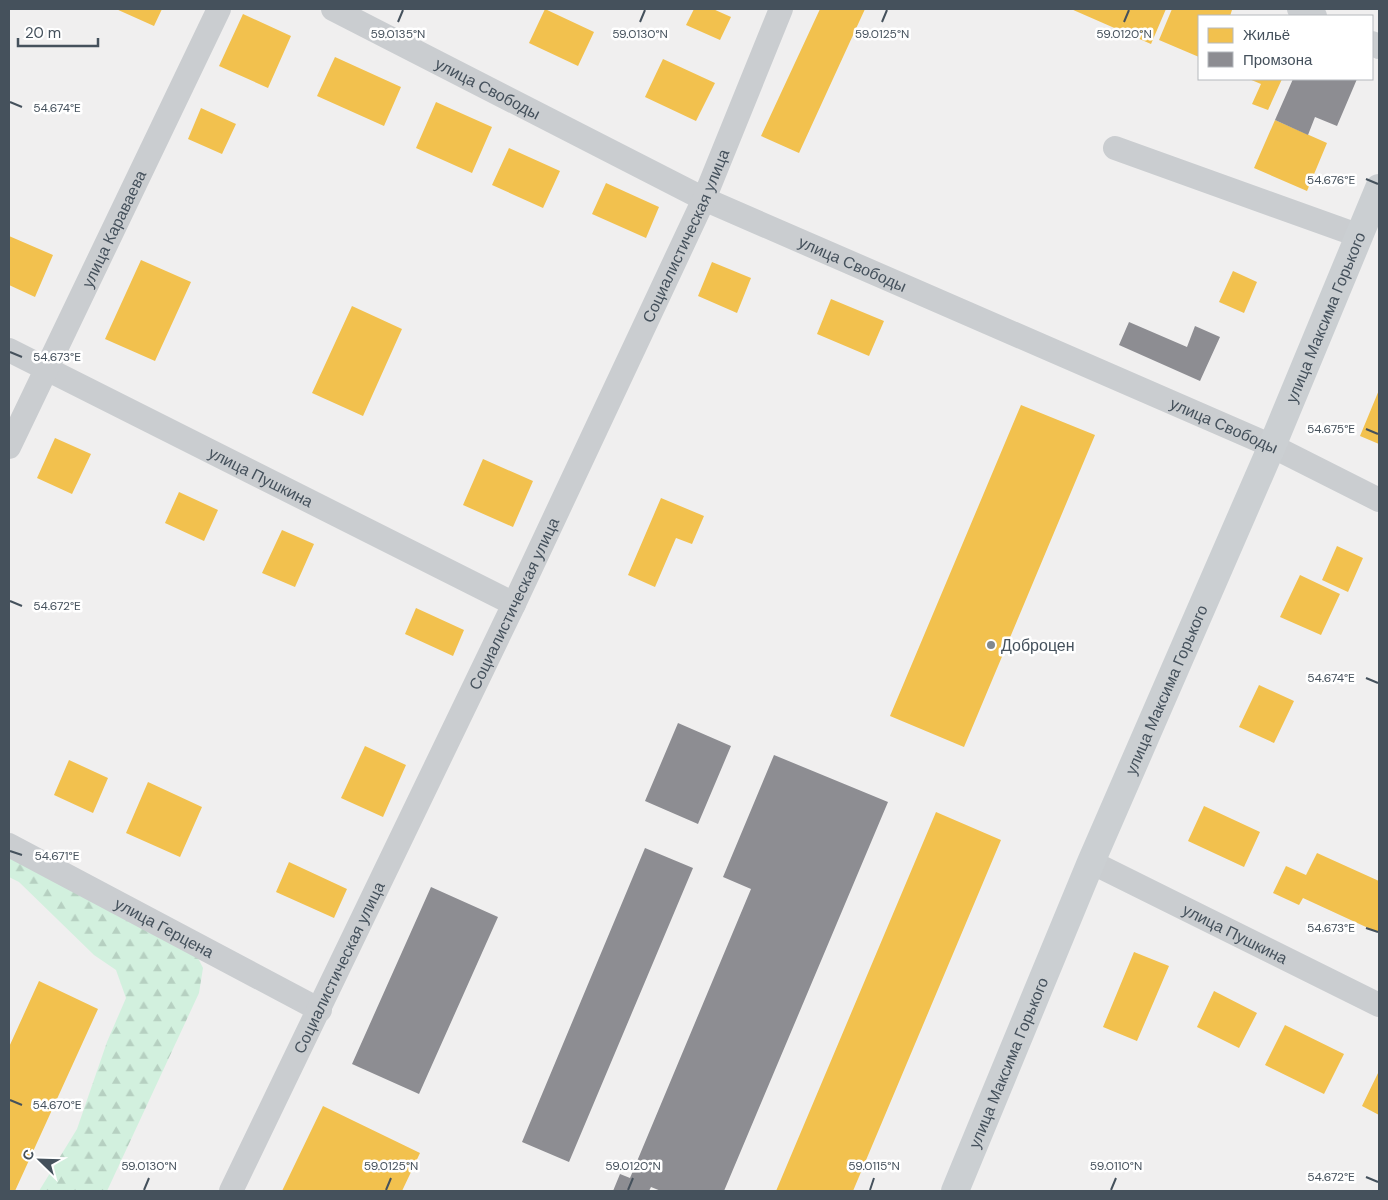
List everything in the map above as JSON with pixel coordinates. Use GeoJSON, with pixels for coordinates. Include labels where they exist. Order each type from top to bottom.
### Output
{"type":"FeatureCollection","features":[{"type":"Feature","properties":{"kind":"street","name":"улица Караваева"},"geometry":{"type":"LineString","coordinates":[[9,447],[45,368],[219,9]]}},
{"type":"Feature","properties":{"kind":"street","name":"улица Свободы"},"geometry":{"type":"LineString","coordinates":[[333,9],[704,199],[1272,446],[1379,500]]}},
{"type":"Feature","properties":{"kind":"street","name":"Социалистическая улица"},"geometry":{"type":"LineString","coordinates":[[231,1191],[320,1010],[514,604],[704,199],[781,9]]}},
{"type":"Feature","properties":{"kind":"street"},"geometry":{"type":"LineString","coordinates":[[1299,9],[1313,15]]}},
{"type":"Feature","properties":{"kind":"street"},"geometry":{"type":"LineString","coordinates":[[1115,148],[1360,236]]}},
{"type":"Feature","properties":{"kind":"street","name":"улица Максима Горького"},"geometry":{"type":"LineString","coordinates":[[956,1191],[1091,862],[1272,446],[1379,188]]}},
{"type":"Feature","properties":{"kind":"street","name":"улица Пушкина"},"geometry":{"type":"LineString","coordinates":[[9,350],[514,604]]}},
{"type":"Feature","properties":{"kind":"street","name":"улица Герцена"},"geometry":{"type":"LineString","coordinates":[[9,845],[320,1010]]}},
{"type":"Feature","properties":{"kind":"street","name":"улица Пушкина"},"geometry":{"type":"LineString","coordinates":[[1091,862],[1379,1005]]}},
{"type":"Feature","properties":{"kind":"green space"},"geometry":{"type":"Polygon","coordinates":[[[9,850],[192,946],[203,968],[199,993],[107,1191],[39,1191],[77,1129],[107,1042],[126,998],[116,970],[94,955],[19,882],[9,877],[9,850]]]}},
{"type":"Feature","properties":{"kind":"building: Жильё"},"geometry":{"type":"Polygon","coordinates":[[[116,9],[162,9],[154,26],[116,9]]]}},
{"type":"Feature","properties":{"kind":"building: Жильё"},"geometry":{"type":"Polygon","coordinates":[[[545,9],[594,32],[578,66],[529,43],[545,9]]]}},
{"type":"Feature","properties":{"kind":"building: Жильё"},"geometry":{"type":"Polygon","coordinates":[[[694,9],[713,9],[731,17],[720,40],[686,25],[694,9]]]}},
{"type":"Feature","properties":{"kind":"building: Жильё"},"geometry":{"type":"Polygon","coordinates":[[[820,9],[865,9],[799,153],[761,136],[820,9]]]}},
{"type":"Feature","properties":{"kind":"building: Жильё"},"geometry":{"type":"Polygon","coordinates":[[[1071,9],[1166,9],[1151,44],[1071,9]]]}},
{"type":"Feature","properties":{"kind":"building: Жильё"},"geometry":{"type":"Polygon","coordinates":[[[1172,9],[1232,10],[1230,15],[1198,15],[1198,57],[1159,40],[1172,9]]]}},
{"type":"Feature","properties":{"kind":"building: Жильё"},"geometry":{"type":"Polygon","coordinates":[[[243,14],[291,36],[268,88],[219,66],[243,14]]]}},
{"type":"Feature","properties":{"kind":"building: Жильё"},"geometry":{"type":"Polygon","coordinates":[[[335,57],[401,87],[384,126],[317,96],[335,57]]]}},
{"type":"Feature","properties":{"kind":"building: Жильё"},"geometry":{"type":"Polygon","coordinates":[[[663,59],[715,83],[696,121],[645,97],[663,59]]]}},
{"type":"Feature","properties":{"kind":"building: Жильё"},"geometry":{"type":"Polygon","coordinates":[[[1251,80],[1282,80],[1268,110],[1252,104],[1261,84],[1251,80]]]}},
{"type":"Feature","properties":{"kind":"building: Жильё"},"geometry":{"type":"Polygon","coordinates":[[[436,102],[492,127],[472,173],[416,148],[436,102]]]}},
{"type":"Feature","properties":{"kind":"building: Жильё"},"geometry":{"type":"Polygon","coordinates":[[[201,108],[236,124],[222,154],[188,139],[201,108]]]}},
{"type":"Feature","properties":{"kind":"building: Жильё"},"geometry":{"type":"Polygon","coordinates":[[[1275,120],[1327,143],[1307,191],[1254,168],[1275,120]]]}},
{"type":"Feature","properties":{"kind":"building: Жильё"},"geometry":{"type":"Polygon","coordinates":[[[509,148],[560,171],[543,208],[492,185],[509,148]]]}},
{"type":"Feature","properties":{"kind":"building: Жильё"},"geometry":{"type":"Polygon","coordinates":[[[606,183],[659,207],[646,238],[592,214],[606,183]]]}},
{"type":"Feature","properties":{"kind":"building: Жильё"},"geometry":{"type":"Polygon","coordinates":[[[9,236],[53,255],[35,297],[9,285],[9,236]]]}},
{"type":"Feature","properties":{"kind":"building: Жильё"},"geometry":{"type":"Polygon","coordinates":[[[141,260],[191,282],[155,361],[105,339],[141,260]]]}},
{"type":"Feature","properties":{"kind":"building: Жильё"},"geometry":{"type":"Polygon","coordinates":[[[712,262],[751,278],[737,313],[698,296],[712,262]]]}},
{"type":"Feature","properties":{"kind":"building: Жильё"},"geometry":{"type":"Polygon","coordinates":[[[1233,271],[1257,282],[1244,313],[1219,302],[1233,271]]]}},
{"type":"Feature","properties":{"kind":"building: Жильё"},"geometry":{"type":"Polygon","coordinates":[[[831,299],[884,321],[869,356],[817,334],[831,299]]]}},
{"type":"Feature","properties":{"kind":"building: Жильё"},"geometry":{"type":"Polygon","coordinates":[[[352,306],[402,329],[363,416],[312,393],[352,306]]]}},
{"type":"Feature","properties":{"kind":"building: Жильё"},"geometry":{"type":"Polygon","coordinates":[[[1379,390],[1379,444],[1360,436],[1379,390]]]}},
{"type":"Feature","properties":{"kind":"building: Жильё"},"geometry":{"type":"Polygon","coordinates":[[[1021,405],[1095,435],[964,747],[890,716],[1021,405]]]}},
{"type":"Feature","properties":{"kind":"building: Жильё"},"geometry":{"type":"Polygon","coordinates":[[[55,438],[91,454],[72,494],[37,478],[55,438]]]}},
{"type":"Feature","properties":{"kind":"building: Жильё"},"geometry":{"type":"Polygon","coordinates":[[[483,459],[533,481],[513,527],[463,505],[483,459]]]}},
{"type":"Feature","properties":{"kind":"building: Жильё"},"geometry":{"type":"Polygon","coordinates":[[[179,492],[218,510],[204,541],[165,523],[179,492]]]}},
{"type":"Feature","properties":{"kind":"building: Жильё"},"geometry":{"type":"Polygon","coordinates":[[[661,498],[704,516],[692,544],[676,538],[655,587],[628,575],[661,498]]]}},
{"type":"Feature","properties":{"kind":"building: Жильё"},"geometry":{"type":"Polygon","coordinates":[[[282,530],[314,544],[295,587],[262,573],[282,530]]]}},
{"type":"Feature","properties":{"kind":"building: Жильё"},"geometry":{"type":"Polygon","coordinates":[[[1337,546],[1363,558],[1348,592],[1322,580],[1337,546]]]}},
{"type":"Feature","properties":{"kind":"building: Жильё"},"geometry":{"type":"Polygon","coordinates":[[[1300,575],[1340,594],[1321,635],[1280,617],[1300,575]]]}},
{"type":"Feature","properties":{"kind":"building: Жильё"},"geometry":{"type":"Polygon","coordinates":[[[416,608],[464,630],[453,656],[405,634],[416,608]]]}},
{"type":"Feature","properties":{"kind":"building: Жильё"},"geometry":{"type":"Polygon","coordinates":[[[1259,685],[1294,701],[1274,743],[1239,727],[1259,685]]]}},
{"type":"Feature","properties":{"kind":"building: Жильё"},"geometry":{"type":"Polygon","coordinates":[[[365,746],[406,765],[383,817],[341,798],[365,746]]]}},
{"type":"Feature","properties":{"kind":"building: Жильё"},"geometry":{"type":"Polygon","coordinates":[[[69,760],[108,778],[93,813],[54,795],[69,760]]]}},
{"type":"Feature","properties":{"kind":"building: Жильё"},"geometry":{"type":"Polygon","coordinates":[[[148,782],[202,807],[180,857],[126,833],[148,782]]]}},
{"type":"Feature","properties":{"kind":"building: Жильё"},"geometry":{"type":"Polygon","coordinates":[[[1204,806],[1260,832],[1244,867],[1188,841],[1204,806]]]}},
{"type":"Feature","properties":{"kind":"building: Жильё"},"geometry":{"type":"Polygon","coordinates":[[[936,812],[1001,840],[853,1191],[776,1191],[936,812]]]}},
{"type":"Feature","properties":{"kind":"building: Жильё"},"geometry":{"type":"Polygon","coordinates":[[[1317,853],[1379,881],[1379,933],[1303,898],[1299,905],[1273,893],[1286,866],[1306,875],[1317,853]]]}},
{"type":"Feature","properties":{"kind":"building: Жильё"},"geometry":{"type":"Polygon","coordinates":[[[289,862],[347,889],[334,918],[276,892],[289,862]]]}},
{"type":"Feature","properties":{"kind":"building: Жильё"},"geometry":{"type":"Polygon","coordinates":[[[1134,952],[1169,966],[1137,1041],[1103,1027],[1134,952]]]}},
{"type":"Feature","properties":{"kind":"building: Жильё"},"geometry":{"type":"Polygon","coordinates":[[[39,981],[98,1009],[15,1191],[9,1191],[9,1047],[39,981]]]}},
{"type":"Feature","properties":{"kind":"building: Жильё"},"geometry":{"type":"Polygon","coordinates":[[[1214,991],[1257,1013],[1239,1048],[1197,1027],[1214,991]]]}},
{"type":"Feature","properties":{"kind":"building: Жильё"},"geometry":{"type":"Polygon","coordinates":[[[1285,1025],[1344,1054],[1324,1094],[1265,1065],[1285,1025]]]}},
{"type":"Feature","properties":{"kind":"building: Жильё"},"geometry":{"type":"Polygon","coordinates":[[[1379,1071],[1379,1115],[1362,1106],[1379,1071]]]}},
{"type":"Feature","properties":{"kind":"building: Жильё"},"geometry":{"type":"Polygon","coordinates":[[[323,1106],[420,1153],[402,1191],[282,1191],[323,1106]]]}},
{"type":"Feature","properties":{"kind":"building: Промзона"},"geometry":{"type":"Polygon","coordinates":[[[1293,80],[1357,80],[1337,126],[1315,117],[1308,135],[1275,120],[1293,80]]]}},
{"type":"Feature","properties":{"kind":"building: Промзона"},"geometry":{"type":"Polygon","coordinates":[[[1129,322],[1187,347],[1195,326],[1220,337],[1200,381],[1119,345],[1129,322]]]}},
{"type":"Feature","properties":{"kind":"building: Промзона"},"geometry":{"type":"Polygon","coordinates":[[[678,723],[731,746],[698,824],[645,801],[678,723]]]}},
{"type":"Feature","properties":{"kind":"building: Промзона"},"geometry":{"type":"Polygon","coordinates":[[[774,755],[888,802],[724,1191],[661,1191],[651,1187],[649,1191],[613,1191],[620,1174],[630,1178],[751,889],[723,877],[774,755]]]}},
{"type":"Feature","properties":{"kind":"building: Промзона"},"geometry":{"type":"Polygon","coordinates":[[[645,848],[693,868],[569,1162],[522,1142],[645,848]]]}},
{"type":"Feature","properties":{"kind":"building: Промзона"},"geometry":{"type":"Polygon","coordinates":[[[431,887],[498,917],[419,1094],[352,1064],[431,887]]]}},
{"type":"Feature","properties":{"kind":"place","name":"Доброцен"},"geometry":{"type":"Point","coordinates":[991,645]}}]}
